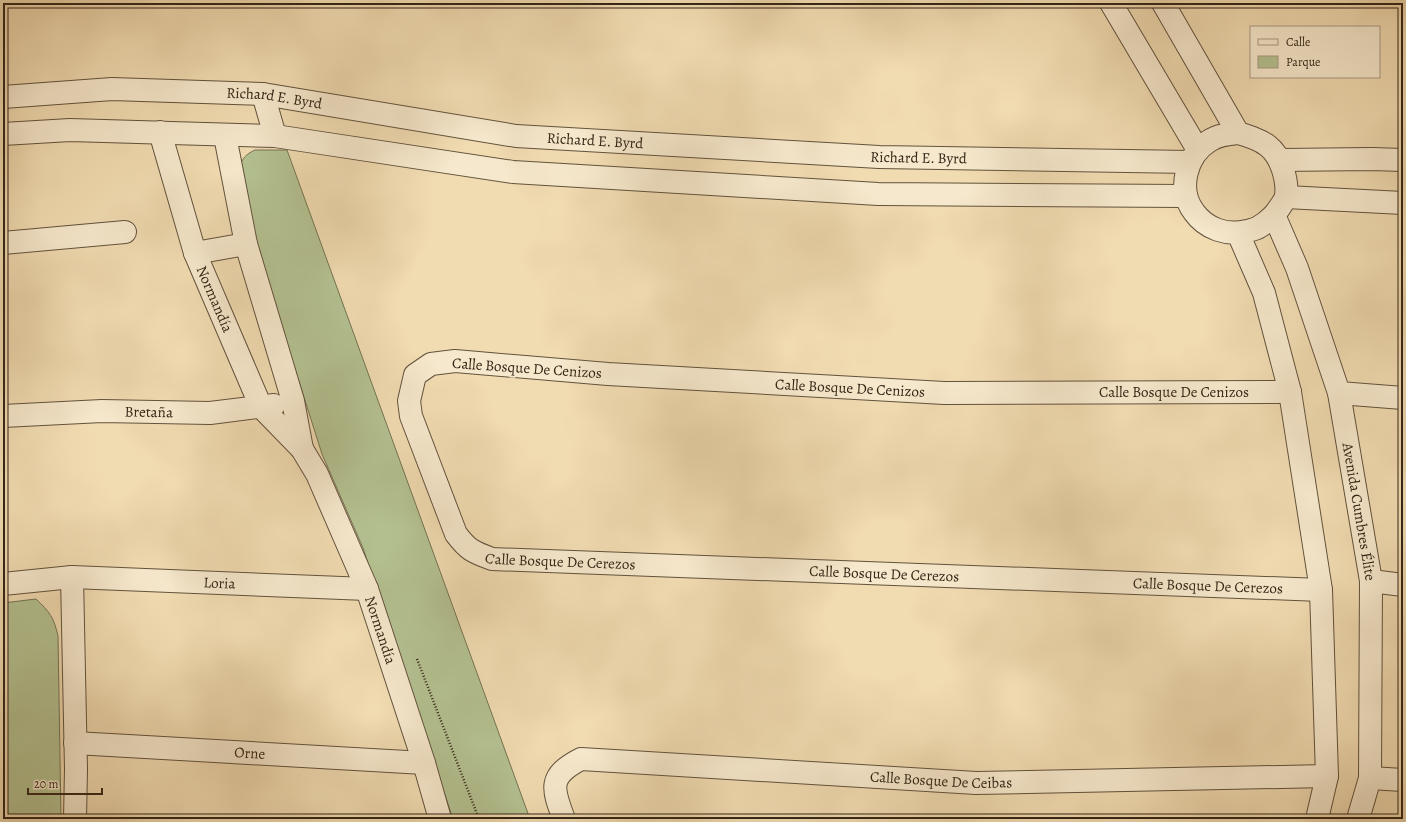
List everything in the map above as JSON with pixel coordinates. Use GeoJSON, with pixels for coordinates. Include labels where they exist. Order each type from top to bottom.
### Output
{"type":"FeatureCollection","features":[{"type":"Feature","properties":{"kind":"street"},"geometry":{"type":"LineString","coordinates":[[1111,3],[1194,156]]}},
{"type":"Feature","properties":{"kind":"street"},"geometry":{"type":"LineString","coordinates":[[1163,3],[1238,133]]}},
{"type":"Feature","properties":{"kind":"street","name":"Richard E. Byrd"},"geometry":{"type":"LineString","coordinates":[[3,97],[112,89],[263,94],[516,136],[879,157],[1194,156]]}},
{"type":"Feature","properties":{"kind":"street"},"geometry":{"type":"LineString","coordinates":[[263,94],[275,136]]}},
{"type":"Feature","properties":{"kind":"street"},"geometry":{"type":"LineString","coordinates":[[3,134],[70,130],[160,132],[225,136],[275,136],[513,172],[878,194],[1186,196]]}},
{"type":"Feature","properties":{"kind":"street","name":"Normandía"},"geometry":{"type":"LineString","coordinates":[[160,132],[196,253],[261,407],[302,449],[316,474],[367,589],[424,763],[440,819]]}},
{"type":"Feature","properties":{"kind":"street"},"geometry":{"type":"LineString","coordinates":[[1238,133],[1255,137],[1269,147],[1280,160],[1285,177],[1280,206],[1258,228],[1238,233],[1221,231],[1205,224],[1193,212],[1186,196],[1185,178],[1194,156],[1209,140],[1224,135],[1238,133]]}},
{"type":"Feature","properties":{"kind":"street","name":"Normandía"},"geometry":{"type":"LineString","coordinates":[[225,136],[246,244],[293,402],[302,449]]}},
{"type":"Feature","properties":{"kind":"street"},"geometry":{"type":"LineString","coordinates":[[1280,160],[1403,160]]}},
{"type":"Feature","properties":{"kind":"street"},"geometry":{"type":"LineString","coordinates":[[1280,206],[1403,203]]}},
{"type":"Feature","properties":{"kind":"street","name":"Avenida Cumbres Élite"},"geometry":{"type":"LineString","coordinates":[[1280,206],[1297,268],[1340,392],[1371,581],[1370,778],[1358,819]]}},
{"type":"Feature","properties":{"kind":"street"},"geometry":{"type":"LineString","coordinates":[[3,243],[125,232]]}},
{"type":"Feature","properties":{"kind":"street"},"geometry":{"type":"LineString","coordinates":[[1238,233],[1264,292],[1290,392],[1321,590],[1327,776],[1317,819]]}},
{"type":"Feature","properties":{"kind":"street"},"geometry":{"type":"LineString","coordinates":[[196,253],[246,244]]}},
{"type":"Feature","properties":{"kind":"street","name":"Calle Bosque De Cenizos"},"geometry":{"type":"LineString","coordinates":[[456,534],[411,416],[409,401],[415,375],[431,364],[443,361],[608,374],[944,393],[1290,392]]}},
{"type":"Feature","properties":{"kind":"street"},"geometry":{"type":"LineString","coordinates":[[1340,392],[1403,398]]}},
{"type":"Feature","properties":{"kind":"street","name":"Bretaña"},"geometry":{"type":"LineString","coordinates":[[3,416],[102,411],[210,413],[293,402]]}},
{"type":"Feature","properties":{"kind":"street","name":"Calle Bosque De Cerezos"},"geometry":{"type":"LineString","coordinates":[[456,534],[464,546],[476,553],[492,559],[1321,590]]}},
{"type":"Feature","properties":{"kind":"street"},"geometry":{"type":"LineString","coordinates":[[72,577],[75,819]]}},
{"type":"Feature","properties":{"kind":"street","name":"Loria"},"geometry":{"type":"LineString","coordinates":[[3,584],[72,577],[367,589]]}},
{"type":"Feature","properties":{"kind":"street"},"geometry":{"type":"LineString","coordinates":[[1371,581],[1403,585]]}},
{"type":"Feature","properties":{"kind":"street","name":"Orne"},"geometry":{"type":"LineString","coordinates":[[75,743],[424,763]]}},
{"type":"Feature","properties":{"kind":"street","name":"Calle Bosque De Ceibas"},"geometry":{"type":"LineString","coordinates":[[564,819],[555,796],[556,783],[561,773],[568,766],[581,759],[976,783],[1327,776]]}},
{"type":"Feature","properties":{"kind":"street"},"geometry":{"type":"LineString","coordinates":[[1370,778],[1403,780]]}},
{"type":"Feature","properties":{"kind":"green space"},"geometry":{"type":"Polygon","coordinates":[[[255,150],[287,150],[530,819],[453,819],[363,548],[322,454],[275,306],[239,179],[240,169],[244,158],[246,155],[255,150]]]}},
{"type":"Feature","properties":{"kind":"green space"},"geometry":{"type":"Polygon","coordinates":[[[36,599],[51,616],[58,636],[61,819],[3,819],[3,603],[36,599]]]}}]}
